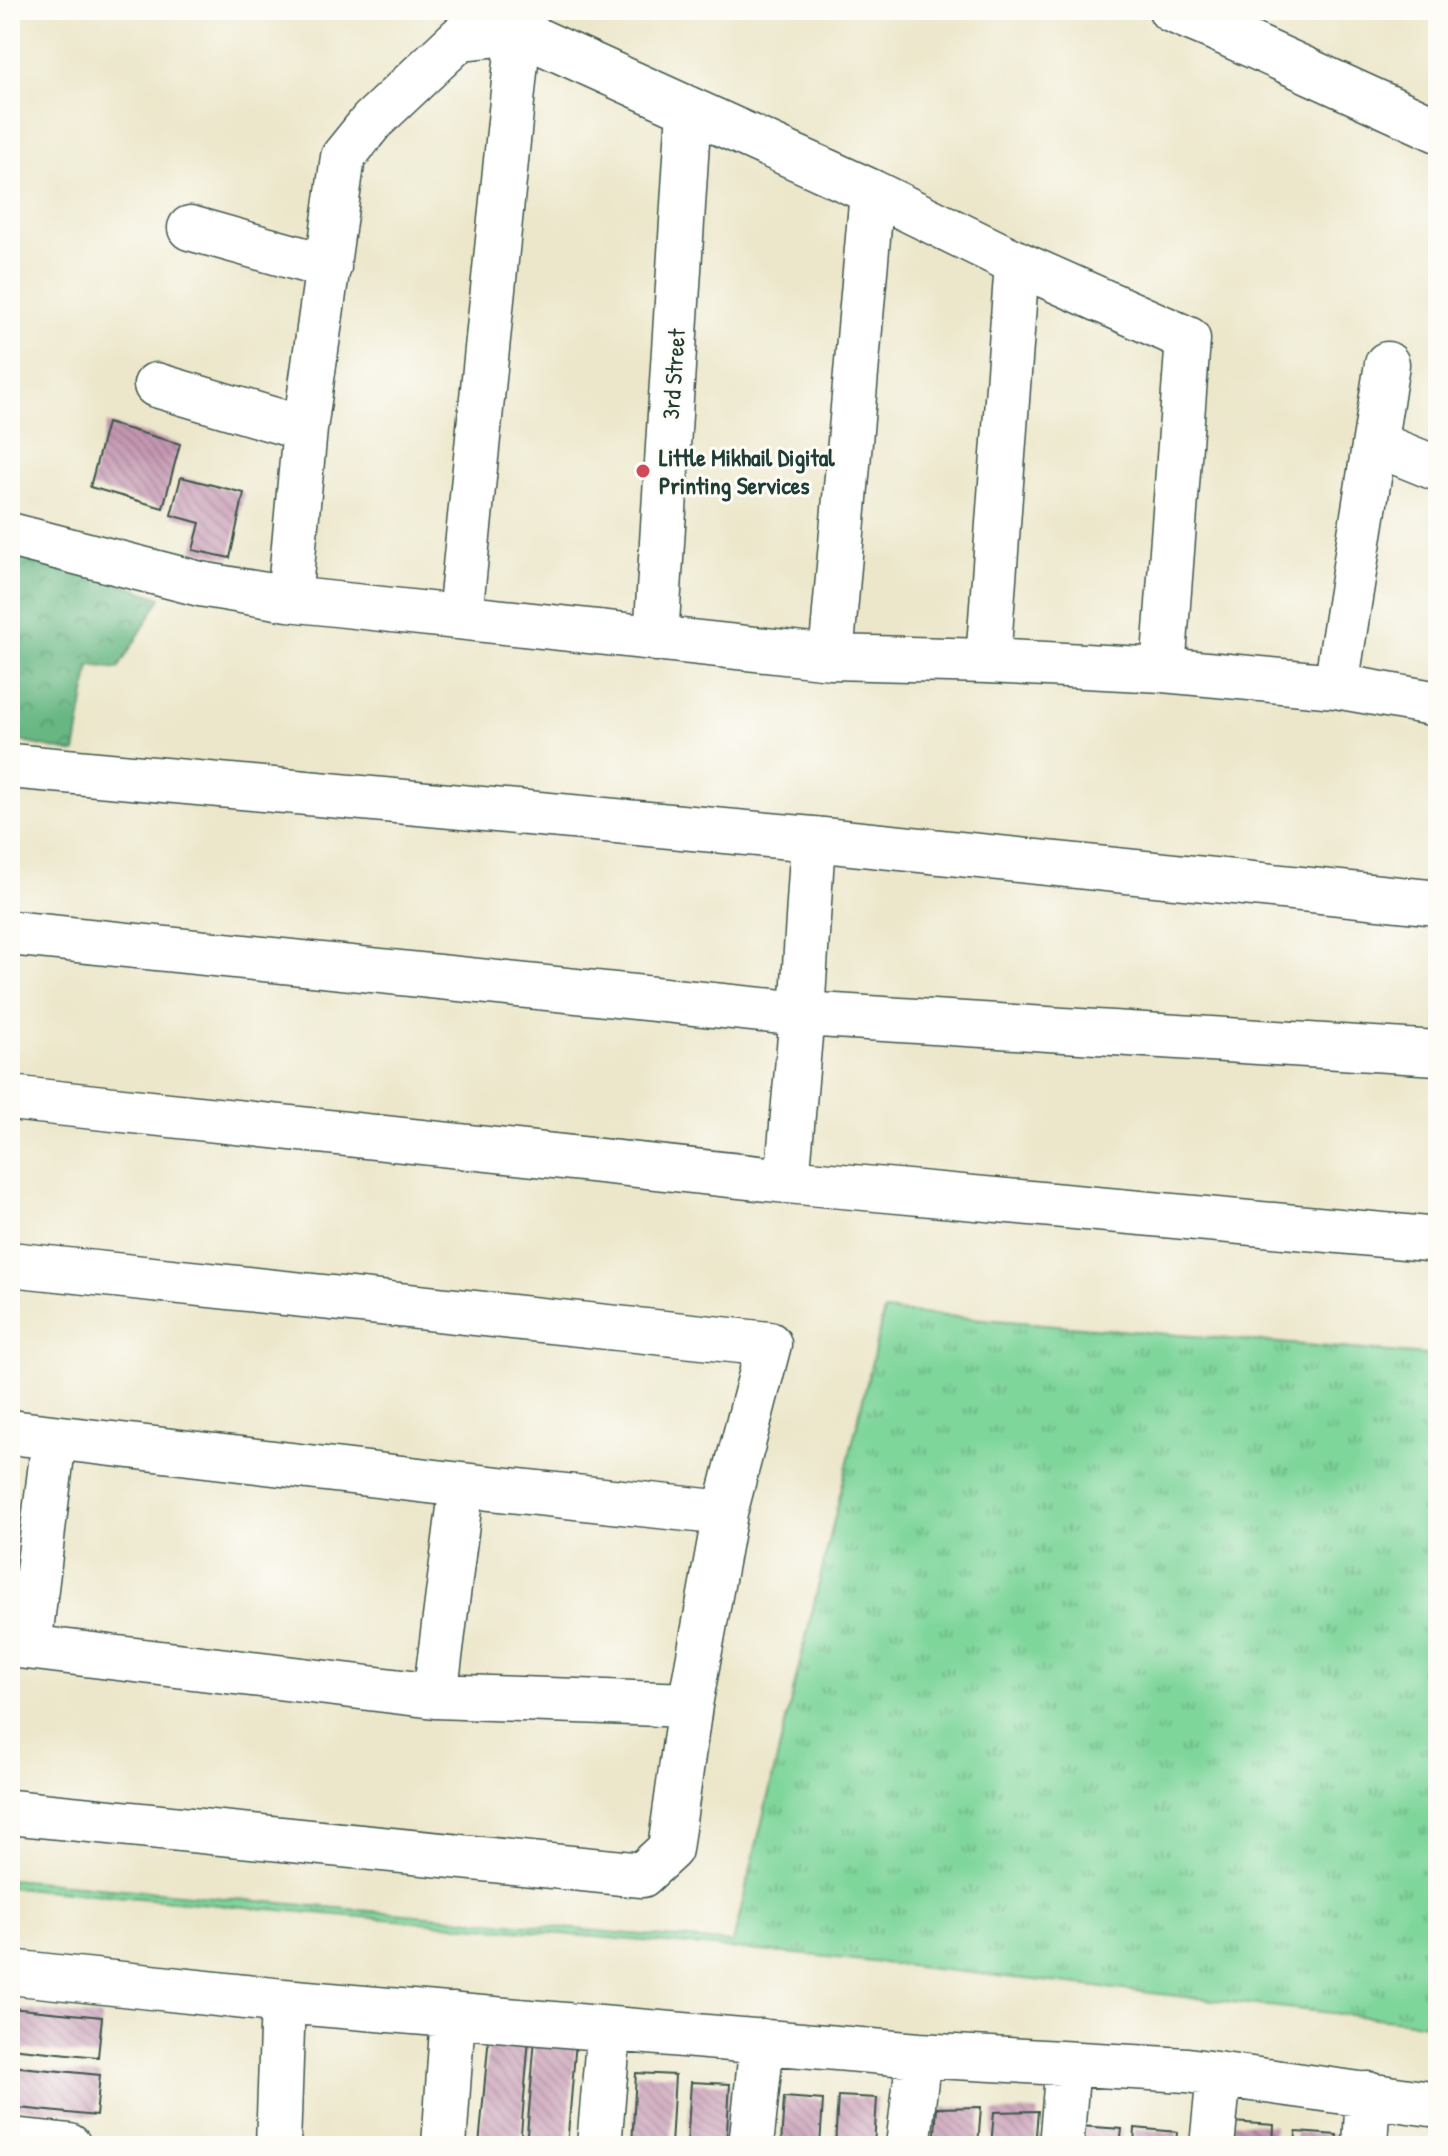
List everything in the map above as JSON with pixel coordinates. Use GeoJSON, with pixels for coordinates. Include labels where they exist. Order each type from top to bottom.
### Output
{"type":"FeatureCollection","features":[{"type":"Feature","properties":{"kind":"street"},"geometry":{"type":"LineString","coordinates":[[1171,10],[1438,130]]}},
{"type":"Feature","properties":{"kind":"street"},"geometry":{"type":"LineString","coordinates":[[460,616],[519,32]]}},
{"type":"Feature","properties":{"kind":"street"},"geometry":{"type":"LineString","coordinates":[[289,599],[305,429],[343,157],[372,121],[460,38],[519,32],[1188,339],[1163,670]]}},
{"type":"Feature","properties":{"kind":"street","name":"3rd Street"},"geometry":{"type":"LineString","coordinates":[[656,639],[689,109]]}},
{"type":"Feature","properties":{"kind":"street"},"geometry":{"type":"LineString","coordinates":[[831,657],[872,192]]}},
{"type":"Feature","properties":{"kind":"street"},"geometry":{"type":"LineString","coordinates":[[190,228],[329,267]]}},
{"type":"Feature","properties":{"kind":"street"},"geometry":{"type":"LineString","coordinates":[[988,661],[1017,263]]}},
{"type":"Feature","properties":{"kind":"street"},"geometry":{"type":"LineString","coordinates":[[1336,686],[1387,364]]}},
{"type":"Feature","properties":{"kind":"street"},"geometry":{"type":"LineString","coordinates":[[156,385],[305,429]]}},
{"type":"Feature","properties":{"kind":"street"},"geometry":{"type":"LineString","coordinates":[[1376,444],[1438,469]]}},
{"type":"Feature","properties":{"kind":"street"},"geometry":{"type":"LineString","coordinates":[[10,535],[200,584],[289,599],[831,657],[1163,670],[1336,686],[1438,704]]}},
{"type":"Feature","properties":{"kind":"street"},"geometry":{"type":"LineString","coordinates":[[10,766],[813,839],[1438,903]]}},
{"type":"Feature","properties":{"kind":"street"},"geometry":{"type":"LineString","coordinates":[[787,1181],[813,839]]}},
{"type":"Feature","properties":{"kind":"street"},"geometry":{"type":"LineString","coordinates":[[10,933],[802,1014],[1438,1053]]}},
{"type":"Feature","properties":{"kind":"street"},"geometry":{"type":"LineString","coordinates":[[10,1098],[787,1181],[1438,1240]]}},
{"type":"Feature","properties":{"kind":"street"},"geometry":{"type":"LineString","coordinates":[[10,1264],[769,1344],[725,1513],[690,1705],[670,1849],[642,1875],[10,1812]]}},
{"type":"Feature","properties":{"kind":"street"},"geometry":{"type":"LineString","coordinates":[[10,1432],[725,1513]]}},
{"type":"Feature","properties":{"kind":"street"},"geometry":{"type":"LineString","coordinates":[[54,1438],[20,1646],[435,1696],[690,1705]]}},
{"type":"Feature","properties":{"kind":"street"},"geometry":{"type":"LineString","coordinates":[[435,1696],[462,1485]]}},
{"type":"Feature","properties":{"kind":"street"},"geometry":{"type":"LineString","coordinates":[[10,1972],[283,2001],[919,2055],[1187,2070],[1438,2105]]}},
{"type":"Feature","properties":{"kind":"street"},"geometry":{"type":"LineString","coordinates":[[278,2146],[283,2001]]}},
{"type":"Feature","properties":{"kind":"street"},"geometry":{"type":"LineString","coordinates":[[444,2146],[453,2015]]}},
{"type":"Feature","properties":{"kind":"street"},"geometry":{"type":"LineString","coordinates":[[599,2146],[609,2029]]}},
{"type":"Feature","properties":{"kind":"street"},"geometry":{"type":"LineString","coordinates":[[751,2146],[762,2041]]}},
{"type":"Feature","properties":{"kind":"street"},"geometry":{"type":"LineString","coordinates":[[908,2146],[919,2055]]}},
{"type":"Feature","properties":{"kind":"street"},"geometry":{"type":"LineString","coordinates":[[1061,2146],[1068,2064]]}},
{"type":"Feature","properties":{"kind":"street"},"geometry":{"type":"LineString","coordinates":[[1212,2146],[1219,2075]]}},
{"type":"Feature","properties":{"kind":"street"},"geometry":{"type":"LineString","coordinates":[[1365,2146],[1368,2094]]}},
{"type":"Feature","properties":{"kind":"street"},"geometry":{"type":"LineString","coordinates":[[10,2140],[69,2146]]}},
{"type":"Feature","properties":{"kind":"green space"},"geometry":{"type":"Polygon","coordinates":[[[10,545],[161,598],[118,669],[90,665],[75,753],[10,739],[10,545]]]}},
{"type":"Feature","properties":{"kind":"green space"},"geometry":{"type":"Polygon","coordinates":[[[884,1311],[1438,1356],[1438,2025],[819,1956],[10,1887],[10,1879],[733,1943],[884,1311]]]}},
{"type":"Feature","properties":{"kind":"building"},"geometry":{"type":"Polygon","coordinates":[[[107,423],[180,444],[163,508],[90,487],[107,423]]]}},
{"type":"Feature","properties":{"kind":"building"},"geometry":{"type":"Polygon","coordinates":[[[181,477],[244,493],[230,558],[193,550],[200,523],[171,515],[181,477]]]}},
{"type":"Feature","properties":{"kind":"building"},"geometry":{"type":"Polygon","coordinates":[[[10,2008],[102,2017],[98,2057],[10,2048],[10,2008]]]}},
{"type":"Feature","properties":{"kind":"building"},"geometry":{"type":"Polygon","coordinates":[[[489,2035],[529,2038],[520,2146],[479,2146],[489,2035]]]}},
{"type":"Feature","properties":{"kind":"building"},"geometry":{"type":"Polygon","coordinates":[[[535,2038],[576,2041],[567,2146],[526,2146],[535,2038]]]}},
{"type":"Feature","properties":{"kind":"building"},"geometry":{"type":"Polygon","coordinates":[[[10,2066],[100,2075],[96,2116],[10,2107],[10,2066]]]}},
{"type":"Feature","properties":{"kind":"building"},"geometry":{"type":"Polygon","coordinates":[[[636,2073],[675,2075],[671,2146],[632,2146],[636,2073]]]}},
{"type":"Feature","properties":{"kind":"building"},"geometry":{"type":"Polygon","coordinates":[[[691,2082],[730,2084],[726,2146],[687,2146],[691,2082]]]}},
{"type":"Feature","properties":{"kind":"building"},"geometry":{"type":"Polygon","coordinates":[[[838,2096],[877,2098],[874,2146],[835,2146],[838,2096]]]}},
{"type":"Feature","properties":{"kind":"building"},"geometry":{"type":"Polygon","coordinates":[[[784,2097],[823,2100],[820,2146],[781,2146],[784,2097]]]}},
{"type":"Feature","properties":{"kind":"building"},"geometry":{"type":"Polygon","coordinates":[[[981,2107],[978,2146],[934,2146],[937,2108],[981,2107]]]}},
{"type":"Feature","properties":{"kind":"building"},"geometry":{"type":"Polygon","coordinates":[[[1038,2111],[1035,2146],[991,2146],[994,2112],[1038,2111]]]}},
{"type":"Feature","properties":{"kind":"building"},"geometry":{"type":"Polygon","coordinates":[[[1232,2122],[1274,2125],[1273,2146],[1230,2146],[1232,2122]]]}},
{"type":"Feature","properties":{"kind":"building"},"geometry":{"type":"Polygon","coordinates":[[[1079,2126],[1122,2129],[1120,2146],[1078,2146],[1079,2126]]]}},
{"type":"Feature","properties":{"kind":"building"},"geometry":{"type":"Polygon","coordinates":[[[1135,2128],[1177,2132],[1176,2146],[1134,2146],[1135,2128]]]}},
{"type":"Feature","properties":{"kind":"building"},"geometry":{"type":"Polygon","coordinates":[[[1296,2132],[1337,2135],[1336,2146],[1295,2146],[1296,2132]]]}},
{"type":"Feature","properties":{"kind":"place","name":"Little Mikhail Digital Printing Services"},"geometry":{"type":"Point","coordinates":[643,471]}}]}
